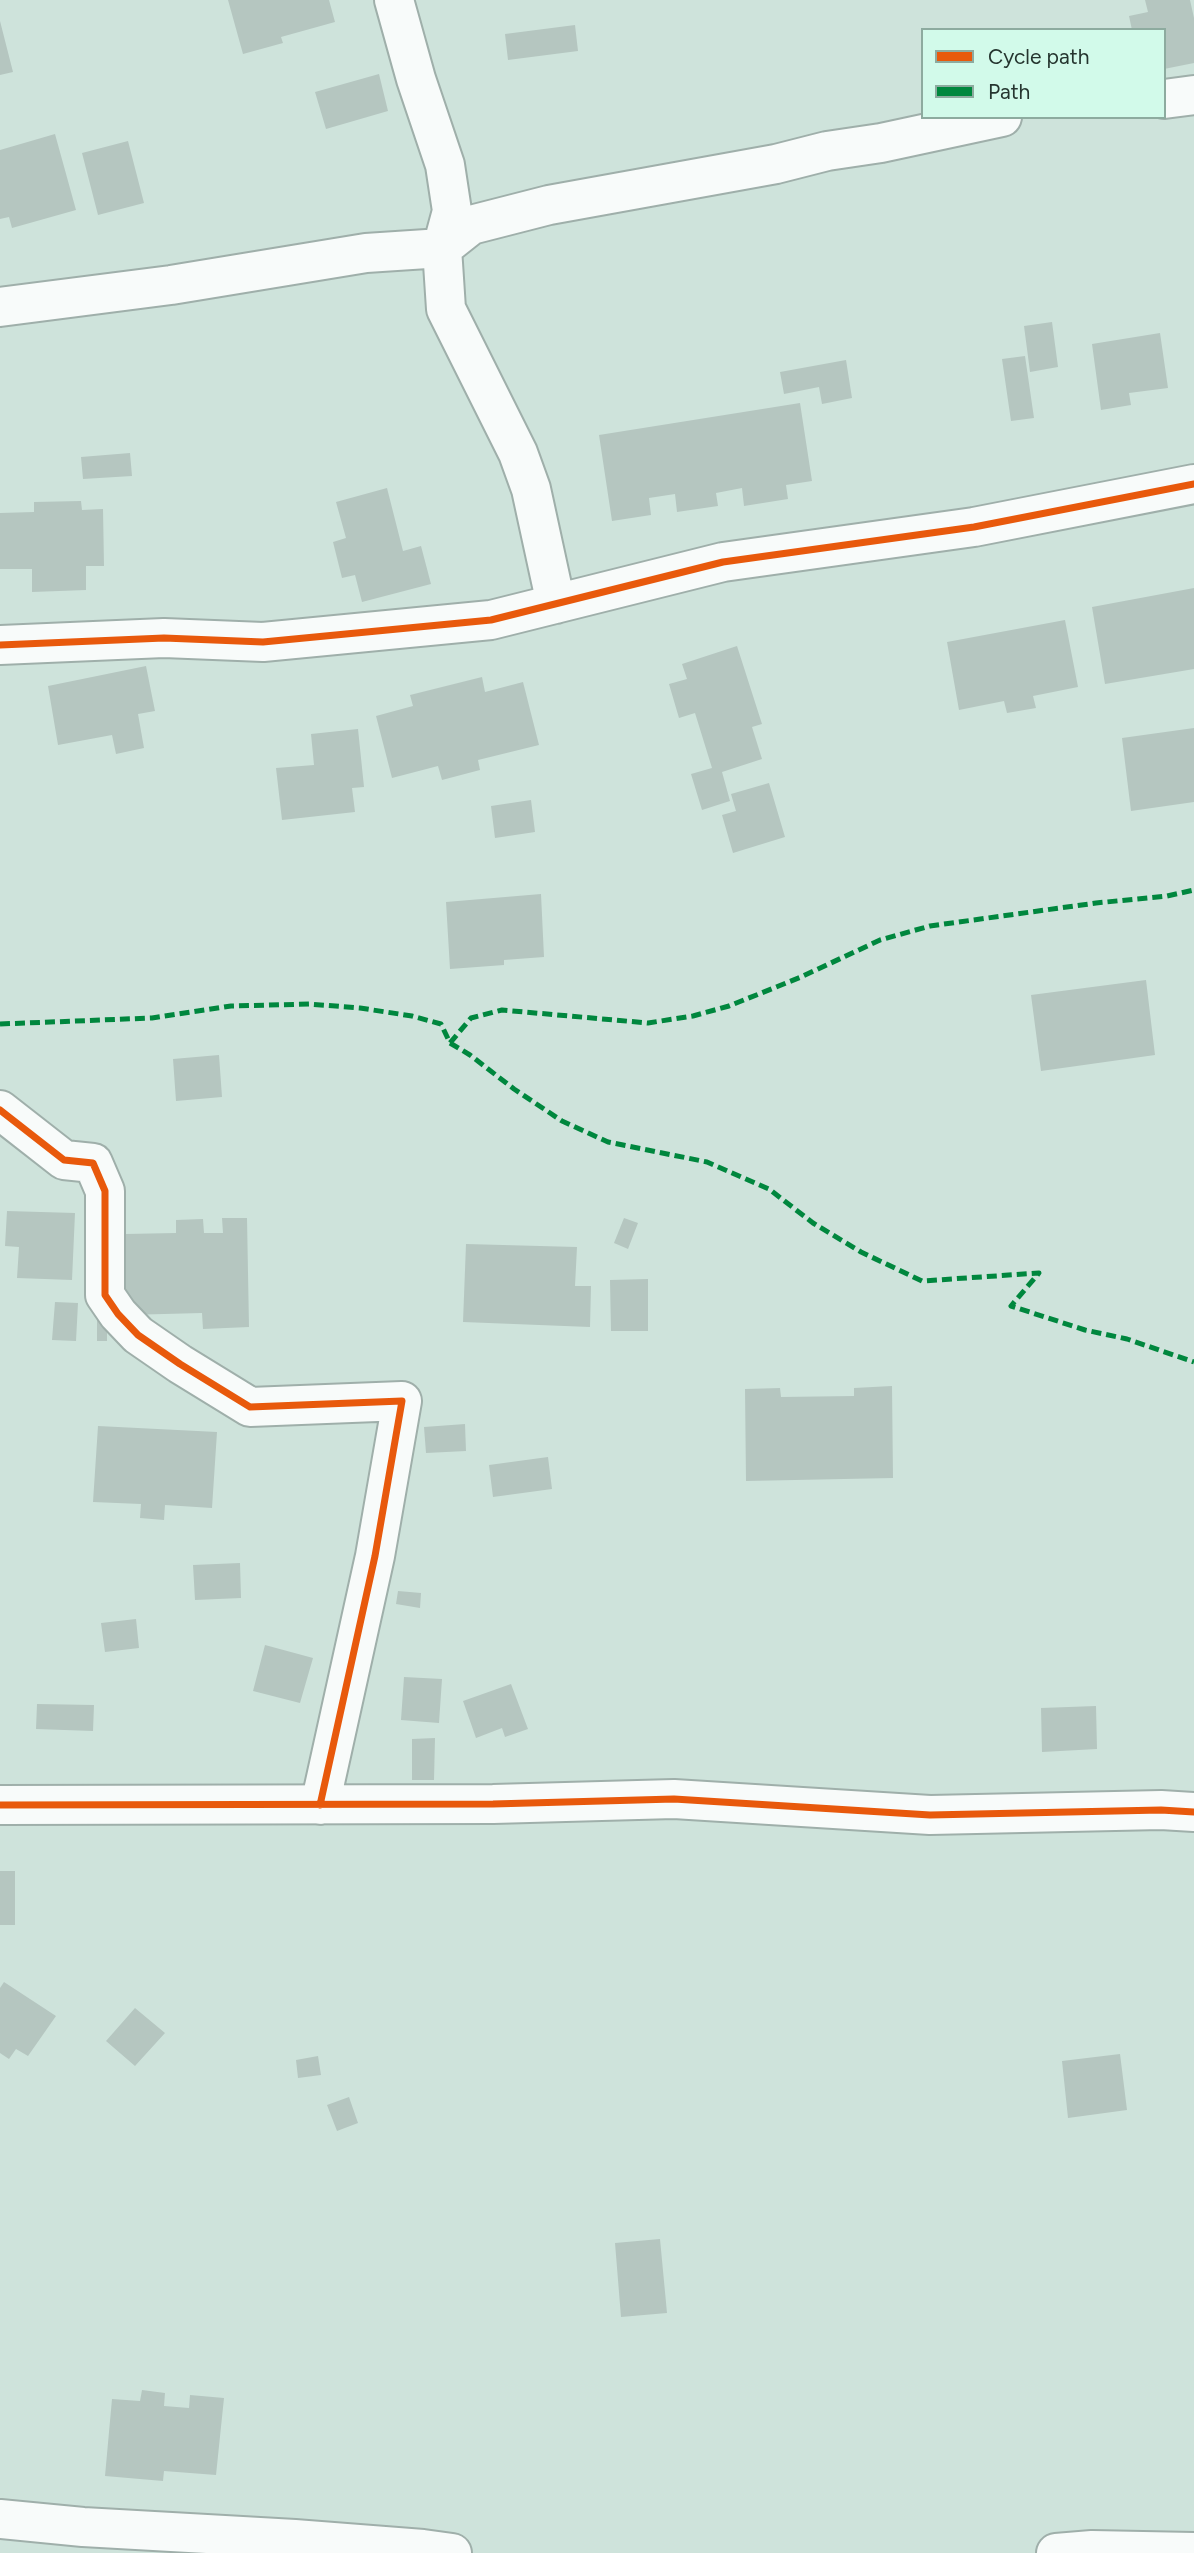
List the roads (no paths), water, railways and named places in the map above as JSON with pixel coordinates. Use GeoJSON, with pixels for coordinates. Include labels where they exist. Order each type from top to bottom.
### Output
{"type":"FeatureCollection","features":[{"type":"Feature","properties":{"kind":"street"},"geometry":{"type":"LineString","coordinates":[[394,0],[416,79],[445,166],[452,211],[443,248],[446,309],[519,453],[531,489],[556,604]]}},
{"type":"Feature","properties":{"kind":"street"},"geometry":{"type":"LineString","coordinates":[[1166,99],[1194,95]]}},
{"type":"Feature","properties":{"kind":"street"},"geometry":{"type":"LineString","coordinates":[[0,307],[172,285],[366,253],[443,248],[471,225],[549,205],[776,164],[827,151],[881,143],[993,119]]}},
{"type":"Feature","properties":{"kind":"street"},"geometry":{"type":"LineString","coordinates":[[0,645],[164,638],[263,642],[491,620],[723,562],[974,527],[1194,484]]}},
{"type":"Feature","properties":{"kind":"street"},"geometry":{"type":"LineString","coordinates":[[0,1110],[64,1160],[93,1163],[106,1191],[105,1296],[138,1335],[250,1407],[402,1401],[375,1556],[320,1805]]}},
{"type":"Feature","properties":{"kind":"street"},"geometry":{"type":"LineString","coordinates":[[0,1805],[493,1804],[674,1799],[930,1815],[1161,1810],[1194,1812]]}},
{"type":"Feature","properties":{"kind":"street"},"geometry":{"type":"LineString","coordinates":[[0,2519],[83,2527],[321,2541],[452,2553]]}},
{"type":"Feature","properties":{"kind":"street"},"geometry":{"type":"LineString","coordinates":[[1056,2553],[1092,2550],[1194,2552]]}}]}
